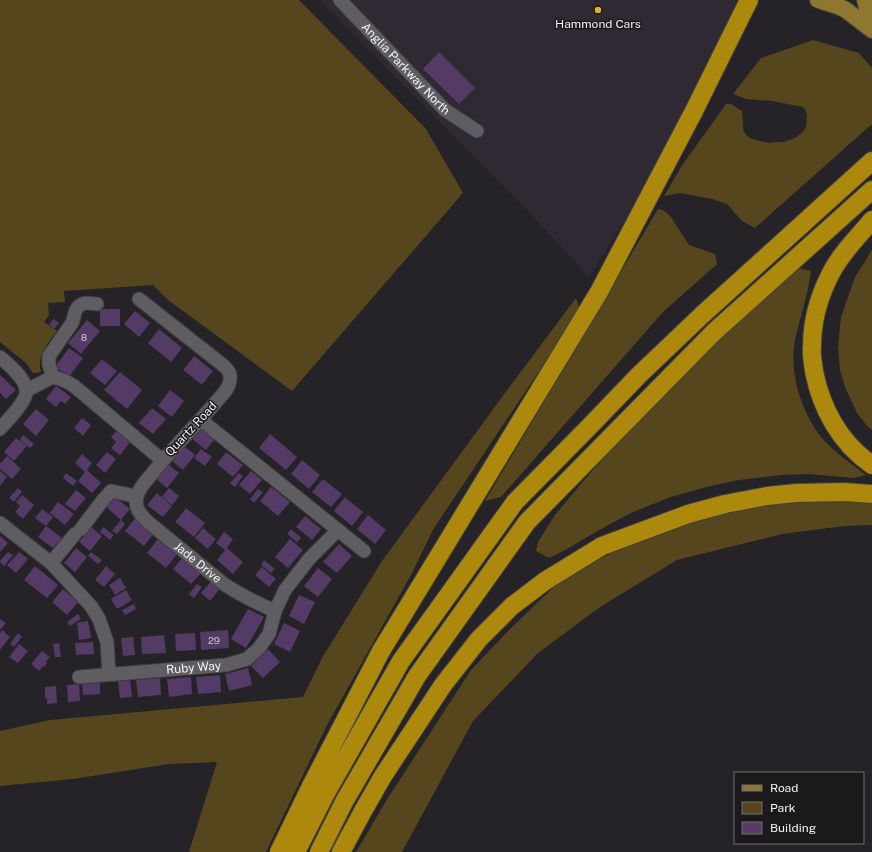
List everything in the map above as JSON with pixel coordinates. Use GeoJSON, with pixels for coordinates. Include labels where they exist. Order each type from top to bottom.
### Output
{"type":"FeatureCollection","features":[{"type":"Feature","properties":{"kind":"highway"},"geometry":{"type":"LineString","coordinates":[[279,852],[310,786],[381,651],[599,292],[694,111],[749,0]]}},
{"type":"Feature","properties":{"kind":"highway"},"geometry":{"type":"LineString","coordinates":[[296,852],[326,793],[401,661],[515,502],[650,364],[872,161]]}},
{"type":"Feature","properties":{"kind":"highway"},"geometry":{"type":"LineString","coordinates":[[319,852],[344,802],[417,676],[527,522],[714,332],[872,190]]}},
{"type":"Feature","properties":{"kind":"highway"},"geometry":{"type":"LineString","coordinates":[[872,220],[838,261],[832,272],[818,303],[813,331],[812,348],[813,363],[818,388],[833,423],[857,453],[872,464]]}},
{"type":"Feature","properties":{"kind":"highway"},"geometry":{"type":"LineString","coordinates":[[342,852],[363,810],[383,776],[443,685],[479,640],[512,606],[545,581],[602,546],[688,514],[725,504],[767,496],[796,493],[844,492],[872,494]]}},
{"type":"Feature","properties":{"kind":"main road"},"geometry":{"type":"LineString","coordinates":[[818,0],[846,10],[872,30]]}},
{"type":"Feature","properties":{"kind":"main road"},"geometry":{"type":"LineString","coordinates":[[865,0],[872,20]]}},
{"type":"Feature","properties":{"kind":"street","name":"Anglia Parkway North"},"geometry":{"type":"LineString","coordinates":[[340,0],[445,110],[477,131]]}},
{"type":"Feature","properties":{"kind":"street","name":"Quartz Road"},"geometry":{"type":"LineString","coordinates":[[53,377],[61,379],[74,386],[162,460],[201,420],[224,393],[230,380],[230,375],[229,371],[224,366],[139,299]]}},
{"type":"Feature","properties":{"kind":"street"},"geometry":{"type":"LineString","coordinates":[[26,390],[34,387],[47,378],[53,377],[49,365],[49,356],[69,329],[74,318],[76,308],[86,302],[97,304]]}},
{"type":"Feature","properties":{"kind":"street"},"geometry":{"type":"LineString","coordinates":[[0,357],[19,375],[25,383],[26,390],[26,394],[19,406],[0,429]]}},
{"type":"Feature","properties":{"kind":"street"},"geometry":{"type":"LineString","coordinates":[[201,420],[364,551]]}},
{"type":"Feature","properties":{"kind":"street"},"geometry":{"type":"LineString","coordinates":[[51,563],[102,500],[111,492],[137,497],[142,486],[162,460]]}},
{"type":"Feature","properties":{"kind":"street","name":"Jade Drive"},"geometry":{"type":"LineString","coordinates":[[137,497],[138,511],[148,522],[224,584],[251,600],[275,611]]}},
{"type":"Feature","properties":{"kind":"street"},"geometry":{"type":"LineString","coordinates":[[0,523],[51,563],[91,606],[99,619],[107,642],[109,674]]}},
{"type":"Feature","properties":{"kind":"street","name":"Ruby Way"},"geometry":{"type":"LineString","coordinates":[[79,677],[226,666],[247,659],[259,648],[269,634],[275,611],[285,590],[309,560],[338,530]]}},
{"type":"Feature","properties":{"kind":"shaded area"},"geometry":{"type":"Polygon","coordinates":[[[319,0],[749,0],[694,111],[589,277],[525,208],[319,0]]]}},
{"type":"Feature","properties":{"kind":"green space"},"geometry":{"type":"Polygon","coordinates":[[[0,0],[299,0],[426,129],[463,193],[292,391],[168,300],[153,285],[64,291],[65,302],[48,303],[49,315],[44,322],[57,331],[41,356],[41,372],[33,373],[26,363],[0,342],[0,0]]]}},
{"type":"Feature","properties":{"kind":"green space"},"geometry":{"type":"Polygon","coordinates":[[[813,40],[859,53],[872,68],[872,124],[755,228],[742,221],[727,204],[712,199],[680,193],[664,196],[683,164],[726,104],[731,104],[742,111],[743,130],[748,137],[752,139],[770,143],[784,142],[795,138],[803,132],[806,127],[807,115],[803,107],[772,101],[746,99],[733,94],[761,58],[813,40]]]}},
{"type":"Feature","properties":{"kind":"green space"},"geometry":{"type":"Polygon","coordinates":[[[658,209],[663,210],[671,217],[689,245],[715,254],[717,264],[663,312],[501,497],[485,501],[658,209]]]}},
{"type":"Feature","properties":{"kind":"green space"},"geometry":{"type":"Polygon","coordinates":[[[872,250],[872,430],[857,413],[845,387],[840,370],[838,347],[841,317],[855,277],[872,250]]]}},
{"type":"Feature","properties":{"kind":"green space"},"geometry":{"type":"Polygon","coordinates":[[[798,268],[811,271],[795,340],[793,361],[801,401],[805,411],[823,439],[840,456],[866,475],[854,478],[808,474],[781,475],[739,480],[706,487],[671,497],[633,512],[549,558],[536,551],[538,542],[555,515],[632,426],[729,328],[798,268]]]}},
{"type":"Feature","properties":{"kind":"green space"},"geometry":{"type":"Polygon","coordinates":[[[576,298],[580,310],[434,528],[411,575],[327,725],[266,852],[189,852],[217,762],[169,764],[73,779],[0,786],[0,731],[50,720],[303,697],[322,658],[382,561],[576,298]]]}},
{"type":"Feature","properties":{"kind":"green space"},"geometry":{"type":"Polygon","coordinates":[[[783,496],[872,502],[872,525],[844,526],[782,534],[677,560],[600,607],[538,653],[473,721],[402,852],[356,852],[386,801],[471,670],[509,630],[561,580],[611,553],[670,527],[783,496]]]}},
{"type":"Feature","properties":{"kind":"building"},"geometry":{"type":"Polygon","coordinates":[[[439,52],[475,88],[459,104],[423,69],[439,52]]]}},
{"type":"Feature","properties":{"kind":"building"},"geometry":{"type":"Polygon","coordinates":[[[100,309],[120,309],[120,326],[100,326],[100,309]]]}},
{"type":"Feature","properties":{"kind":"building"},"geometry":{"type":"Polygon","coordinates":[[[135,311],[150,323],[139,337],[124,324],[135,311]]]}},
{"type":"Feature","properties":{"kind":"building"},"geometry":{"type":"Polygon","coordinates":[[[54,319],[59,323],[54,329],[49,324],[54,319]]]}},
{"type":"Feature","properties":{"kind":"building"},"geometry":{"type":"Polygon","coordinates":[[[87,320],[100,331],[81,354],[68,343],[87,320]]]}},
{"type":"Feature","properties":{"kind":"building"},"geometry":{"type":"Polygon","coordinates":[[[159,329],[182,348],[171,362],[148,343],[159,329]]]}},
{"type":"Feature","properties":{"kind":"building"},"geometry":{"type":"Polygon","coordinates":[[[69,348],[83,358],[69,377],[55,367],[69,348]]]}},
{"type":"Feature","properties":{"kind":"building"},"geometry":{"type":"Polygon","coordinates":[[[194,356],[213,371],[202,385],[183,370],[194,356]]]}},
{"type":"Feature","properties":{"kind":"building"},"geometry":{"type":"Polygon","coordinates":[[[102,359],[117,371],[105,385],[90,373],[102,359]]]}},
{"type":"Feature","properties":{"kind":"building"},"geometry":{"type":"Polygon","coordinates":[[[120,372],[142,390],[127,409],[104,390],[120,372]]]}},
{"type":"Feature","properties":{"kind":"building"},"geometry":{"type":"Polygon","coordinates":[[[0,375],[16,390],[6,399],[0,393],[0,375]]]}},
{"type":"Feature","properties":{"kind":"building"},"geometry":{"type":"Polygon","coordinates":[[[56,386],[71,397],[65,404],[61,401],[56,407],[46,399],[56,386]]]}},
{"type":"Feature","properties":{"kind":"building"},"geometry":{"type":"Polygon","coordinates":[[[170,390],[184,401],[172,417],[158,406],[170,390]]]}},
{"type":"Feature","properties":{"kind":"building"},"geometry":{"type":"Polygon","coordinates":[[[152,408],[166,419],[153,434],[139,423],[152,408]]]}},
{"type":"Feature","properties":{"kind":"building"},"geometry":{"type":"Polygon","coordinates":[[[36,409],[49,420],[36,436],[23,424],[36,409]]]}},
{"type":"Feature","properties":{"kind":"building"},"geometry":{"type":"Polygon","coordinates":[[[82,418],[91,425],[83,436],[74,428],[82,418]]]}},
{"type":"Feature","properties":{"kind":"building"},"geometry":{"type":"Polygon","coordinates":[[[200,427],[214,440],[206,450],[191,438],[200,427]]]}},
{"type":"Feature","properties":{"kind":"building"},"geometry":{"type":"Polygon","coordinates":[[[116,431],[130,442],[120,455],[111,448],[116,442],[111,437],[116,431]]]}},
{"type":"Feature","properties":{"kind":"building"},"geometry":{"type":"Polygon","coordinates":[[[270,434],[297,457],[286,470],[259,448],[270,434]]]}},
{"type":"Feature","properties":{"kind":"building"},"geometry":{"type":"Polygon","coordinates":[[[23,435],[34,444],[30,448],[20,440],[23,435]]]}},
{"type":"Feature","properties":{"kind":"building"},"geometry":{"type":"Polygon","coordinates":[[[16,438],[27,446],[14,461],[4,452],[16,438]]]}},
{"type":"Feature","properties":{"kind":"building"},"geometry":{"type":"Polygon","coordinates":[[[184,446],[195,455],[183,470],[172,461],[184,446]]]}},
{"type":"Feature","properties":{"kind":"building"},"geometry":{"type":"Polygon","coordinates":[[[201,449],[212,457],[205,466],[194,458],[201,449]]]}},
{"type":"Feature","properties":{"kind":"building"},"geometry":{"type":"Polygon","coordinates":[[[107,452],[116,459],[105,473],[96,465],[107,452]]]}},
{"type":"Feature","properties":{"kind":"building"},"geometry":{"type":"Polygon","coordinates":[[[226,452],[243,465],[233,477],[217,464],[226,452]]]}},
{"type":"Feature","properties":{"kind":"building"},"geometry":{"type":"Polygon","coordinates":[[[82,454],[92,463],[87,470],[101,483],[92,493],[78,481],[85,472],[75,463],[82,454]]]}},
{"type":"Feature","properties":{"kind":"building"},"geometry":{"type":"Polygon","coordinates":[[[7,456],[21,469],[12,479],[0,469],[0,464],[7,456]]]}},
{"type":"Feature","properties":{"kind":"building"},"geometry":{"type":"Polygon","coordinates":[[[302,460],[320,475],[309,489],[291,474],[302,460]]]}},
{"type":"Feature","properties":{"kind":"building"},"geometry":{"type":"Polygon","coordinates":[[[168,464],[179,473],[167,488],[156,479],[168,464]]]}},
{"type":"Feature","properties":{"kind":"building"},"geometry":{"type":"Polygon","coordinates":[[[0,471],[7,477],[0,486],[0,471]]]}},
{"type":"Feature","properties":{"kind":"building"},"geometry":{"type":"Polygon","coordinates":[[[251,471],[262,480],[250,494],[239,485],[251,471]]]}},
{"type":"Feature","properties":{"kind":"building"},"geometry":{"type":"Polygon","coordinates":[[[66,473],[77,481],[73,486],[63,478],[66,473]]]}},
{"type":"Feature","properties":{"kind":"building"},"geometry":{"type":"Polygon","coordinates":[[[239,473],[243,476],[235,487],[230,483],[239,473]]]}},
{"type":"Feature","properties":{"kind":"building"},"geometry":{"type":"Polygon","coordinates":[[[323,479],[342,494],[331,507],[312,492],[323,479]]]}},
{"type":"Feature","properties":{"kind":"building"},"geometry":{"type":"Polygon","coordinates":[[[271,487],[290,502],[278,516],[260,501],[271,487]]]}},
{"type":"Feature","properties":{"kind":"building"},"geometry":{"type":"Polygon","coordinates":[[[18,488],[22,492],[14,502],[9,498],[18,488]]]}},
{"type":"Feature","properties":{"kind":"building"},"geometry":{"type":"Polygon","coordinates":[[[169,488],[179,496],[172,505],[162,497],[169,488]]]}},
{"type":"Feature","properties":{"kind":"building"},"geometry":{"type":"Polygon","coordinates":[[[258,489],[263,492],[254,503],[250,499],[258,489]]]}},
{"type":"Feature","properties":{"kind":"building"},"geometry":{"type":"Polygon","coordinates":[[[76,490],[86,498],[75,511],[65,504],[76,490]]]}},
{"type":"Feature","properties":{"kind":"building"},"geometry":{"type":"Polygon","coordinates":[[[157,493],[172,506],[163,517],[147,505],[157,493]]]}},
{"type":"Feature","properties":{"kind":"building"},"geometry":{"type":"Polygon","coordinates":[[[22,495],[34,505],[23,519],[15,512],[20,506],[16,502],[22,495]]]}},
{"type":"Feature","properties":{"kind":"building"},"geometry":{"type":"Polygon","coordinates":[[[115,497],[130,509],[121,520],[106,507],[115,497]]]}},
{"type":"Feature","properties":{"kind":"building"},"geometry":{"type":"Polygon","coordinates":[[[345,497],[363,512],[352,526],[334,511],[345,497]]]}},
{"type":"Feature","properties":{"kind":"building"},"geometry":{"type":"Polygon","coordinates":[[[58,502],[74,514],[65,525],[50,513],[58,502]]]}},
{"type":"Feature","properties":{"kind":"building"},"geometry":{"type":"Polygon","coordinates":[[[186,508],[205,523],[194,537],[175,522],[186,508]]]}},
{"type":"Feature","properties":{"kind":"building"},"geometry":{"type":"Polygon","coordinates":[[[42,509],[53,517],[46,526],[35,518],[42,509]]]}},
{"type":"Feature","properties":{"kind":"building"},"geometry":{"type":"Polygon","coordinates":[[[368,515],[386,530],[375,544],[357,529],[368,515]]]}},
{"type":"Feature","properties":{"kind":"building"},"geometry":{"type":"Polygon","coordinates":[[[305,516],[321,529],[312,540],[296,527],[305,516]]]}},
{"type":"Feature","properties":{"kind":"building"},"geometry":{"type":"Polygon","coordinates":[[[136,517],[155,532],[144,546],[125,531],[136,517]]]}},
{"type":"Feature","properties":{"kind":"building"},"geometry":{"type":"Polygon","coordinates":[[[121,520],[125,524],[117,534],[112,531],[121,520]]]}},
{"type":"Feature","properties":{"kind":"building"},"geometry":{"type":"Polygon","coordinates":[[[46,526],[62,538],[53,548],[38,537],[46,526]]]}},
{"type":"Feature","properties":{"kind":"building"},"geometry":{"type":"Polygon","coordinates":[[[91,527],[102,536],[90,551],[79,542],[91,527]]]}},
{"type":"Feature","properties":{"kind":"building"},"geometry":{"type":"Polygon","coordinates":[[[103,527],[114,535],[110,540],[100,532],[103,527]]]}},
{"type":"Feature","properties":{"kind":"building"},"geometry":{"type":"Polygon","coordinates":[[[203,528],[216,539],[208,549],[195,538],[203,528]]]}},
{"type":"Feature","properties":{"kind":"building"},"geometry":{"type":"Polygon","coordinates":[[[291,529],[301,538],[297,542],[287,534],[291,529]]]}},
{"type":"Feature","properties":{"kind":"building"},"geometry":{"type":"Polygon","coordinates":[[[224,532],[233,539],[227,548],[243,562],[233,574],[217,560],[225,550],[216,543],[224,532]]]}},
{"type":"Feature","properties":{"kind":"building"},"geometry":{"type":"Polygon","coordinates":[[[0,536],[8,543],[0,552],[0,536]]]}},
{"type":"Feature","properties":{"kind":"building"},"geometry":{"type":"Polygon","coordinates":[[[158,539],[177,554],[166,568],[147,553],[158,539]]]}},
{"type":"Feature","properties":{"kind":"building"},"geometry":{"type":"Polygon","coordinates":[[[290,539],[303,550],[288,568],[275,557],[290,539]]]}},
{"type":"Feature","properties":{"kind":"building"},"geometry":{"type":"Polygon","coordinates":[[[339,544],[352,556],[337,573],[323,562],[339,544]]]}},
{"type":"Feature","properties":{"kind":"building"},"geometry":{"type":"Polygon","coordinates":[[[76,548],[87,557],[75,572],[64,563],[76,548]]]}},
{"type":"Feature","properties":{"kind":"building"},"geometry":{"type":"Polygon","coordinates":[[[8,552],[13,555],[4,566],[0,561],[8,552]]]}},
{"type":"Feature","properties":{"kind":"building"},"geometry":{"type":"Polygon","coordinates":[[[19,552],[28,559],[16,573],[7,565],[19,552]]]}},
{"type":"Feature","properties":{"kind":"building"},"geometry":{"type":"Polygon","coordinates":[[[91,552],[102,560],[98,564],[88,556],[91,552]]]}},
{"type":"Feature","properties":{"kind":"building"},"geometry":{"type":"Polygon","coordinates":[[[184,556],[203,571],[191,584],[173,569],[184,556]]]}},
{"type":"Feature","properties":{"kind":"building"},"geometry":{"type":"Polygon","coordinates":[[[264,560],[275,569],[271,573],[261,565],[264,560]]]}},
{"type":"Feature","properties":{"kind":"building"},"geometry":{"type":"Polygon","coordinates":[[[35,566],[58,585],[47,598],[24,580],[35,566]]]}},
{"type":"Feature","properties":{"kind":"building"},"geometry":{"type":"Polygon","coordinates":[[[106,566],[115,574],[104,587],[95,580],[106,566]]]}},
{"type":"Feature","properties":{"kind":"building"},"geometry":{"type":"Polygon","coordinates":[[[262,567],[276,579],[269,587],[255,575],[262,567]]]}},
{"type":"Feature","properties":{"kind":"building"},"geometry":{"type":"Polygon","coordinates":[[[318,568],[332,579],[318,597],[304,586],[318,568]]]}},
{"type":"Feature","properties":{"kind":"building"},"geometry":{"type":"Polygon","coordinates":[[[120,578],[126,588],[115,595],[109,585],[120,578]]]}},
{"type":"Feature","properties":{"kind":"building"},"geometry":{"type":"Polygon","coordinates":[[[212,580],[221,587],[210,601],[201,593],[212,580]]]}},
{"type":"Feature","properties":{"kind":"building"},"geometry":{"type":"Polygon","coordinates":[[[197,584],[202,587],[194,598],[189,594],[197,584]]]}},
{"type":"Feature","properties":{"kind":"building"},"geometry":{"type":"Polygon","coordinates":[[[63,589],[78,602],[67,615],[52,602],[63,589]]]}},
{"type":"Feature","properties":{"kind":"building"},"geometry":{"type":"Polygon","coordinates":[[[126,590],[132,600],[117,609],[111,599],[126,590]]]}},
{"type":"Feature","properties":{"kind":"building"},"geometry":{"type":"Polygon","coordinates":[[[299,595],[315,602],[304,624],[289,616],[299,595]]]}},
{"type":"Feature","properties":{"kind":"building"},"geometry":{"type":"Polygon","coordinates":[[[134,604],[136,609],[125,615],[122,610],[134,604]]]}},
{"type":"Feature","properties":{"kind":"building"},"geometry":{"type":"Polygon","coordinates":[[[248,609],[264,617],[246,648],[231,639],[248,609]]]}},
{"type":"Feature","properties":{"kind":"building"},"geometry":{"type":"Polygon","coordinates":[[[78,614],[81,619],[70,626],[67,622],[78,614]]]}},
{"type":"Feature","properties":{"kind":"building"},"geometry":{"type":"Polygon","coordinates":[[[0,619],[6,623],[0,630],[0,619]]]}},
{"type":"Feature","properties":{"kind":"building"},"geometry":{"type":"Polygon","coordinates":[[[88,621],[91,638],[79,640],[77,623],[88,621]]]}},
{"type":"Feature","properties":{"kind":"building"},"geometry":{"type":"Polygon","coordinates":[[[284,623],[300,631],[290,652],[274,644],[284,623]]]}},
{"type":"Feature","properties":{"kind":"building"},"geometry":{"type":"Polygon","coordinates":[[[2,630],[10,637],[0,650],[0,633],[2,630]]]}},
{"type":"Feature","properties":{"kind":"building"},"geometry":{"type":"Polygon","coordinates":[[[228,630],[229,648],[201,650],[200,632],[228,630]]]}},
{"type":"Feature","properties":{"kind":"building"},"geometry":{"type":"Polygon","coordinates":[[[18,633],[22,637],[14,647],[10,644],[18,633]]]}},
{"type":"Feature","properties":{"kind":"building"},"geometry":{"type":"Polygon","coordinates":[[[195,633],[196,650],[176,651],[175,634],[195,633]]]}},
{"type":"Feature","properties":{"kind":"building"},"geometry":{"type":"Polygon","coordinates":[[[164,635],[166,653],[142,654],[141,637],[164,635]]]}},
{"type":"Feature","properties":{"kind":"building"},"geometry":{"type":"Polygon","coordinates":[[[133,637],[135,655],[123,656],[121,638],[133,637]]]}},
{"type":"Feature","properties":{"kind":"building"},"geometry":{"type":"Polygon","coordinates":[[[93,642],[94,654],[76,655],[75,643],[93,642]]]}},
{"type":"Feature","properties":{"kind":"building"},"geometry":{"type":"Polygon","coordinates":[[[59,643],[61,657],[55,657],[53,644],[59,643]]]}},
{"type":"Feature","properties":{"kind":"building"},"geometry":{"type":"Polygon","coordinates":[[[19,644],[28,651],[18,663],[9,657],[19,644]]]}},
{"type":"Feature","properties":{"kind":"building"},"geometry":{"type":"Polygon","coordinates":[[[268,649],[280,662],[263,678],[251,666],[268,649]]]}},
{"type":"Feature","properties":{"kind":"building"},"geometry":{"type":"Polygon","coordinates":[[[42,651],[50,657],[46,661],[47,663],[44,667],[43,666],[39,671],[31,664],[42,651]]]}},
{"type":"Feature","properties":{"kind":"building"},"geometry":{"type":"Polygon","coordinates":[[[248,668],[252,685],[229,691],[225,674],[248,668]]]}},
{"type":"Feature","properties":{"kind":"building"},"geometry":{"type":"Polygon","coordinates":[[[220,675],[221,692],[198,694],[196,677],[220,675]]]}},
{"type":"Feature","properties":{"kind":"building"},"geometry":{"type":"Polygon","coordinates":[[[191,677],[192,694],[169,697],[167,679],[191,677]]]}},
{"type":"Feature","properties":{"kind":"building"},"geometry":{"type":"Polygon","coordinates":[[[160,678],[161,695],[138,697],[136,680],[160,678]]]}},
{"type":"Feature","properties":{"kind":"building"},"geometry":{"type":"Polygon","coordinates":[[[130,680],[132,697],[120,698],[118,681],[130,680]]]}},
{"type":"Feature","properties":{"kind":"building"},"geometry":{"type":"Polygon","coordinates":[[[100,682],[100,694],[83,695],[82,683],[100,682]]]}},
{"type":"Feature","properties":{"kind":"building"},"geometry":{"type":"Polygon","coordinates":[[[79,684],[80,701],[68,702],[67,685],[79,684]]]}},
{"type":"Feature","properties":{"kind":"building"},"geometry":{"type":"Polygon","coordinates":[[[56,686],[57,703],[47,704],[47,698],[45,698],[45,687],[56,686]]]}},
{"type":"Feature","properties":{"kind":"place","name":"Hammond Cars"},"geometry":{"type":"Point","coordinates":[598,10]}}]}
